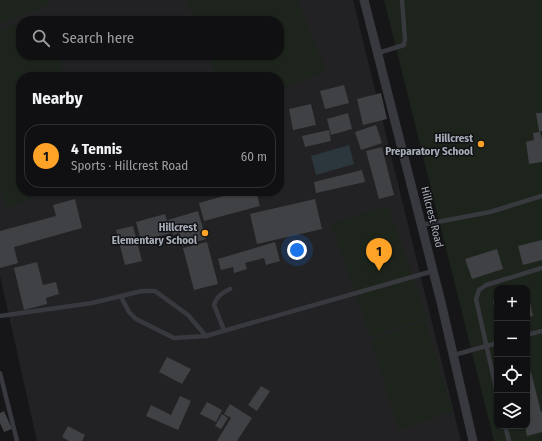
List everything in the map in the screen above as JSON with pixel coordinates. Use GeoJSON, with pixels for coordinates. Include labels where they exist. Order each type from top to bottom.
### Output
{"type":"FeatureCollection","features":[{"type":"Feature","properties":{"kind":"street","name":"Hillcrest Road"},"geometry":{"type":"LineString","coordinates":[[364,0],[454,355],[473,441]]}},
{"type":"Feature","properties":{"kind":"lane"},"geometry":{"type":"LineString","coordinates":[[378,53],[404,45],[405,39],[402,0]]}},
{"type":"Feature","properties":{"kind":"lane"},"geometry":{"type":"LineString","coordinates":[[421,225],[490,212],[542,196]]}},
{"type":"Feature","properties":{"kind":"lane"},"geometry":{"type":"LineString","coordinates":[[494,379],[476,299],[479,290],[486,285],[542,268]]}},
{"type":"Feature","properties":{"kind":"lane"},"geometry":{"type":"LineString","coordinates":[[121,297],[129,312],[136,319],[174,338],[206,336],[433,271]]}},
{"type":"Feature","properties":{"kind":"lane"},"geometry":{"type":"LineString","coordinates":[[224,330],[214,305],[216,299],[230,289]]}},
{"type":"Feature","properties":{"kind":"lane"},"geometry":{"type":"LineString","coordinates":[[0,316],[92,303],[142,291],[155,291],[188,314],[206,336]]}},
{"type":"Feature","properties":{"kind":"lane"},"geometry":{"type":"LineString","coordinates":[[319,298],[322,303]]}},
{"type":"Feature","properties":{"kind":"lane"},"geometry":{"type":"LineString","coordinates":[[530,334],[542,331]]}},
{"type":"Feature","properties":{"kind":"lane"},"geometry":{"type":"LineString","coordinates":[[454,355],[494,344]]}},
{"type":"Feature","properties":{"kind":"lane"},"geometry":{"type":"LineString","coordinates":[[0,373],[17,441]]}},
{"type":"Feature","properties":{"kind":"lane"},"geometry":{"type":"LineString","coordinates":[[506,429],[509,441]]}},
{"type":"Feature","properties":{"kind":"shaded area","name":"Hillcrest Elementary School"},"geometry":{"type":"Polygon","coordinates":[[[0,0],[353,0],[461,441],[37,441],[0,276],[0,0]]]}},
{"type":"Feature","properties":{"kind":"shaded area"},"geometry":{"type":"Polygon","coordinates":[[[0,0],[48,0],[50,4],[20,16],[16,16],[16,18],[0,24],[0,0]]]}},
{"type":"Feature","properties":{"kind":"shaded area"},"geometry":{"type":"Polygon","coordinates":[[[186,0],[297,0],[326,71],[284,88],[284,72],[216,72],[211,60],[284,60],[284,16],[193,16],[186,0]]]}},
{"type":"Feature","properties":{"kind":"shaded area","name":"Hillcrest Preparatory School"},"geometry":{"type":"Polygon","coordinates":[[[384,0],[542,0],[542,441],[494,441],[384,0]]]}},
{"type":"Feature","properties":{"kind":"shaded area"},"geometry":{"type":"Polygon","coordinates":[[[16,23],[16,60],[58,60],[64,72],[16,72],[16,196],[34,196],[8,208],[0,190],[0,31],[16,23]]]}},
{"type":"Feature","properties":{"kind":"shaded area"},"geometry":{"type":"Polygon","coordinates":[[[349,145],[354,164],[316,175],[311,156],[349,145]]]}},
{"type":"Feature","properties":{"kind":"shaded area"},"geometry":{"type":"Polygon","coordinates":[[[388,206],[427,319],[371,337],[331,224],[388,206]]]}},
{"type":"Feature","properties":{"kind":"shaded area"},"geometry":{"type":"Polygon","coordinates":[[[425,321],[452,411],[399,430],[371,340],[425,321]]]}},
{"type":"Feature","properties":{"kind":"building"},"geometry":{"type":"Polygon","coordinates":[[[344,85],[349,103],[325,109],[320,91],[344,85]]]}},
{"type":"Feature","properties":{"kind":"building"},"geometry":{"type":"Polygon","coordinates":[[[381,93],[387,119],[363,125],[357,99],[381,93]]]}},
{"type":"Feature","properties":{"kind":"building"},"geometry":{"type":"Polygon","coordinates":[[[311,104],[316,125],[293,130],[289,109],[311,104]]]}},
{"type":"Feature","properties":{"kind":"building"},"geometry":{"type":"Polygon","coordinates":[[[348,113],[352,129],[331,135],[327,119],[348,113]]]}},
{"type":"Feature","properties":{"kind":"building"},"geometry":{"type":"Polygon","coordinates":[[[536,113],[542,113],[542,131],[540,131],[542,139],[542,162],[529,164],[526,142],[534,140],[533,133],[539,132],[536,113]]]}},
{"type":"Feature","properties":{"kind":"building"},"geometry":{"type":"Polygon","coordinates":[[[376,125],[382,143],[361,150],[355,132],[376,125]]]}},
{"type":"Feature","properties":{"kind":"building"},"geometry":{"type":"Polygon","coordinates":[[[329,130],[331,141],[305,147],[302,136],[329,130]]]}},
{"type":"Feature","properties":{"kind":"building"},"geometry":{"type":"Polygon","coordinates":[[[382,147],[394,195],[379,199],[366,151],[382,147]]]}},
{"type":"Feature","properties":{"kind":"building"},"geometry":{"type":"Polygon","coordinates":[[[362,170],[365,182],[316,193],[314,182],[362,170]]]}},
{"type":"Feature","properties":{"kind":"building"},"geometry":{"type":"Polygon","coordinates":[[[224,196],[257,196],[260,206],[204,221],[199,203],[224,196]]]}},
{"type":"Feature","properties":{"kind":"building"},"geometry":{"type":"Polygon","coordinates":[[[75,199],[82,228],[14,247],[18,263],[0,268],[0,231],[56,216],[53,205],[75,199]]]}},
{"type":"Feature","properties":{"kind":"building"},"geometry":{"type":"Polygon","coordinates":[[[315,199],[322,229],[257,244],[250,214],[315,199]]]}},
{"type":"Feature","properties":{"kind":"building"},"geometry":{"type":"Polygon","coordinates":[[[198,211],[206,239],[182,246],[179,233],[173,235],[168,220],[198,211]]]}},
{"type":"Feature","properties":{"kind":"building","name":"Hillcrest Elementary School"},"geometry":{"type":"Polygon","coordinates":[[[165,214],[171,233],[141,241],[136,222],[165,214]]]}},
{"type":"Feature","properties":{"kind":"building"},"geometry":{"type":"Polygon","coordinates":[[[133,226],[142,261],[125,265],[116,230],[133,226]]]}},
{"type":"Feature","properties":{"kind":"building"},"geometry":{"type":"Polygon","coordinates":[[[542,240],[542,260],[523,265],[518,246],[542,240]]]}},
{"type":"Feature","properties":{"kind":"building"},"geometry":{"type":"Polygon","coordinates":[[[207,242],[218,284],[194,290],[183,248],[207,242]]]}},
{"type":"Feature","properties":{"kind":"building"},"geometry":{"type":"Polygon","coordinates":[[[275,242],[280,261],[266,265],[264,258],[245,263],[247,269],[234,273],[233,267],[221,270],[218,259],[275,242]]]}},
{"type":"Feature","properties":{"kind":"building"},"geometry":{"type":"Polygon","coordinates":[[[497,249],[503,269],[472,279],[465,259],[497,249]]]}},
{"type":"Feature","properties":{"kind":"building"},"geometry":{"type":"Polygon","coordinates":[[[37,262],[43,285],[56,282],[59,294],[46,298],[47,304],[24,310],[14,268],[37,262]]]}},
{"type":"Feature","properties":{"kind":"building"},"geometry":{"type":"Polygon","coordinates":[[[530,303],[533,316],[530,316],[530,303]]]}},
{"type":"Feature","properties":{"kind":"building"},"geometry":{"type":"Polygon","coordinates":[[[167,357],[191,369],[182,384],[159,372],[167,357]]]}},
{"type":"Feature","properties":{"kind":"building"},"geometry":{"type":"Polygon","coordinates":[[[530,372],[542,412],[542,432],[527,436],[526,429],[530,429],[530,372]]]}},
{"type":"Feature","properties":{"kind":"building"},"geometry":{"type":"Polygon","coordinates":[[[261,386],[270,391],[257,411],[248,405],[261,386]]]}},
{"type":"Feature","properties":{"kind":"building"},"geometry":{"type":"Polygon","coordinates":[[[180,396],[191,401],[178,430],[146,416],[151,405],[171,415],[180,396]]]}},
{"type":"Feature","properties":{"kind":"building"},"geometry":{"type":"Polygon","coordinates":[[[207,402],[222,410],[216,422],[200,414],[207,402]]]}},
{"type":"Feature","properties":{"kind":"building"},"geometry":{"type":"Polygon","coordinates":[[[230,404],[252,418],[237,441],[217,441],[231,418],[224,414],[230,404]]]}},
{"type":"Feature","properties":{"kind":"building"},"geometry":{"type":"Polygon","coordinates":[[[4,411],[12,429],[4,432],[0,423],[0,413],[4,411]]]}},
{"type":"Feature","properties":{"kind":"building"},"geometry":{"type":"Polygon","coordinates":[[[222,414],[228,418],[221,429],[215,426],[222,414]]]}},
{"type":"Feature","properties":{"kind":"building"},"geometry":{"type":"Polygon","coordinates":[[[68,426],[85,435],[82,441],[69,441],[62,437],[68,426]]]}},
{"type":"Feature","properties":{"kind":"place","name":"Hillcrest Preparatory School"},"geometry":{"type":"Point","coordinates":[481,144]}},
{"type":"Feature","properties":{"kind":"place","name":"Hillcrest Elementary School"},"geometry":{"type":"Point","coordinates":[205,233]}},
{"type":"Feature","properties":{"kind":"place","name":"4 Tennis"},"geometry":{"type":"Point","coordinates":[379,271]}}]}
